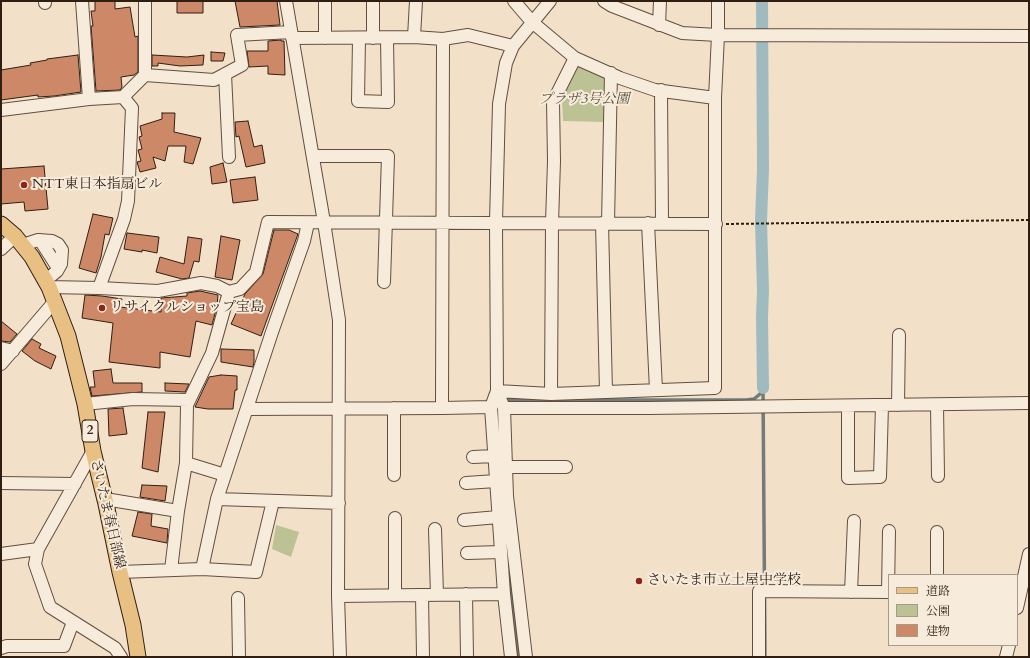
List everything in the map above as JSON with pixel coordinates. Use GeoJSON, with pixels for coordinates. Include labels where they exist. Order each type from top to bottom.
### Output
{"type":"FeatureCollection","features":[{"type":"Feature","properties":{"kind":"main road","name":"さいたま春日部線"},"geometry":{"type":"LineString","coordinates":[[1,224],[19,240],[32,258],[55,301],[68,336],[85,404],[93,451],[133,625],[138,657]]}},
{"type":"Feature","properties":{"kind":"street"},"geometry":{"type":"LineString","coordinates":[[82,1],[89,99]]}},
{"type":"Feature","properties":{"kind":"street"},"geometry":{"type":"LineString","coordinates":[[1,110],[89,99],[123,97],[145,75],[145,1]]}},
{"type":"Feature","properties":{"kind":"street"},"geometry":{"type":"LineString","coordinates":[[286,1],[324,222],[339,320],[338,596],[340,657]]}},
{"type":"Feature","properties":{"kind":"street"},"geometry":{"type":"LineString","coordinates":[[324,38],[325,1]]}},
{"type":"Feature","properties":{"kind":"street"},"geometry":{"type":"LineString","coordinates":[[373,1],[373,38]]}},
{"type":"Feature","properties":{"kind":"street"},"geometry":{"type":"LineString","coordinates":[[414,38],[416,1]]}},
{"type":"Feature","properties":{"kind":"street"},"geometry":{"type":"LineString","coordinates":[[514,1],[532,22],[575,58],[620,78],[661,90],[715,98]]}},
{"type":"Feature","properties":{"kind":"street"},"geometry":{"type":"LineString","coordinates":[[511,657],[504,594],[491,407],[497,391],[496,222],[499,104],[506,63],[513,46],[550,1]]}},
{"type":"Feature","properties":{"kind":"street"},"geometry":{"type":"LineString","coordinates":[[604,1],[612,6],[682,33],[718,35],[1029,36]]}},
{"type":"Feature","properties":{"kind":"street"},"geometry":{"type":"LineString","coordinates":[[659,24],[660,1]]}},
{"type":"Feature","properties":{"kind":"street"},"geometry":{"type":"LineString","coordinates":[[497,391],[551,394],[715,388],[715,98],[718,1]]}},
{"type":"Feature","properties":{"kind":"street"},"geometry":{"type":"LineString","coordinates":[[145,75],[214,80],[242,65],[237,36],[292,35],[324,38],[443,39],[468,35],[513,46]]}},
{"type":"Feature","properties":{"kind":"street"},"geometry":{"type":"LineString","coordinates":[[359,38],[358,101],[388,102],[387,38]]}},
{"type":"Feature","properties":{"kind":"street"},"geometry":{"type":"LineString","coordinates":[[442,408],[443,39]]}},
{"type":"Feature","properties":{"kind":"street"},"geometry":{"type":"LineString","coordinates":[[551,394],[552,223],[554,161],[553,102],[575,58]]}},
{"type":"Feature","properties":{"kind":"street"},"geometry":{"type":"LineString","coordinates":[[606,392],[605,223],[611,73]]}},
{"type":"Feature","properties":{"kind":"street"},"geometry":{"type":"LineString","coordinates":[[225,74],[229,157]]}},
{"type":"Feature","properties":{"kind":"street"},"geometry":{"type":"LineString","coordinates":[[661,90],[662,223]]}},
{"type":"Feature","properties":{"kind":"street"},"geometry":{"type":"LineString","coordinates":[[99,288],[124,218],[128,202],[132,108],[123,97]]}},
{"type":"Feature","properties":{"kind":"street"},"geometry":{"type":"LineString","coordinates":[[313,156],[388,156],[384,282]]}},
{"type":"Feature","properties":{"kind":"street"},"geometry":{"type":"LineString","coordinates":[[47,284],[158,291],[201,283],[216,286],[229,292],[240,289],[256,272],[268,222],[716,224]]}},
{"type":"Feature","properties":{"kind":"street"},"geometry":{"type":"LineString","coordinates":[[202,569],[217,499],[272,332],[304,241],[308,223]]}},
{"type":"Feature","properties":{"kind":"street"},"geometry":{"type":"LineString","coordinates":[[648,223],[656,390]]}},
{"type":"Feature","properties":{"kind":"street"},"geometry":{"type":"LineString","coordinates":[[1,249],[19,240],[52,241],[58,244],[62,250],[61,264],[47,284]]}},
{"type":"Feature","properties":{"kind":"street"},"geometry":{"type":"LineString","coordinates":[[171,570],[178,511],[186,463],[187,405],[212,353],[229,292]]}},
{"type":"Feature","properties":{"kind":"street"},"geometry":{"type":"LineString","coordinates":[[1,364],[7,350],[55,301]]}},
{"type":"Feature","properties":{"kind":"street"},"geometry":{"type":"LineString","coordinates":[[898,405],[899,335]]}},
{"type":"Feature","properties":{"kind":"street"},"geometry":{"type":"LineString","coordinates":[[497,391],[504,408],[507,496],[526,657]]}},
{"type":"Feature","properties":{"kind":"street"},"geometry":{"type":"LineString","coordinates":[[85,404],[133,399],[189,400]]}},
{"type":"Feature","properties":{"kind":"street"},"geometry":{"type":"LineString","coordinates":[[504,408],[772,407],[1029,403]]}},
{"type":"Feature","properties":{"kind":"street"},"geometry":{"type":"LineString","coordinates":[[937,404],[938,476]]}},
{"type":"Feature","properties":{"kind":"street"},"geometry":{"type":"LineString","coordinates":[[848,406],[848,478],[880,477],[882,405]]}},
{"type":"Feature","properties":{"kind":"street"},"geometry":{"type":"LineString","coordinates":[[247,409],[491,407]]}},
{"type":"Feature","properties":{"kind":"street"},"geometry":{"type":"LineString","coordinates":[[394,408],[394,475]]}},
{"type":"Feature","properties":{"kind":"street"},"geometry":{"type":"LineString","coordinates":[[93,451],[38,549],[35,564],[50,607],[115,648],[121,657]]}},
{"type":"Feature","properties":{"kind":"street"},"geometry":{"type":"LineString","coordinates":[[473,457],[494,456]]}},
{"type":"Feature","properties":{"kind":"street"},"geometry":{"type":"LineString","coordinates":[[186,463],[225,476]]}},
{"type":"Feature","properties":{"kind":"street"},"geometry":{"type":"LineString","coordinates":[[506,467],[566,467]]}},
{"type":"Feature","properties":{"kind":"street"},"geometry":{"type":"LineString","coordinates":[[466,483],[496,481]]}},
{"type":"Feature","properties":{"kind":"street"},"geometry":{"type":"LineString","coordinates":[[1,483],[75,484]]}},
{"type":"Feature","properties":{"kind":"street"},"geometry":{"type":"LineString","coordinates":[[105,499],[178,511]]}},
{"type":"Feature","properties":{"kind":"street"},"geometry":{"type":"LineString","coordinates":[[217,499],[339,503]]}},
{"type":"Feature","properties":{"kind":"street"},"geometry":{"type":"LineString","coordinates":[[120,572],[202,569],[256,572],[273,501]]}},
{"type":"Feature","properties":{"kind":"street"},"geometry":{"type":"LineString","coordinates":[[464,520],[498,517]]}},
{"type":"Feature","properties":{"kind":"street"},"geometry":{"type":"LineString","coordinates":[[395,518],[395,595]]}},
{"type":"Feature","properties":{"kind":"street"},"geometry":{"type":"LineString","coordinates":[[851,592],[854,522]]}},
{"type":"Feature","properties":{"kind":"street"},"geometry":{"type":"LineString","coordinates":[[435,529],[437,595]]}},
{"type":"Feature","properties":{"kind":"street"},"geometry":{"type":"LineString","coordinates":[[889,531],[889,574]]}},
{"type":"Feature","properties":{"kind":"street"},"geometry":{"type":"LineString","coordinates":[[937,532],[937,574]]}},
{"type":"Feature","properties":{"kind":"street"},"geometry":{"type":"LineString","coordinates":[[1,554],[38,549]]}},
{"type":"Feature","properties":{"kind":"street"},"geometry":{"type":"LineString","coordinates":[[468,553],[501,552]]}},
{"type":"Feature","properties":{"kind":"street"},"geometry":{"type":"LineString","coordinates":[[1018,605],[1022,593],[1029,554]]}},
{"type":"Feature","properties":{"kind":"street"},"geometry":{"type":"LineString","coordinates":[[759,657],[760,591],[888,592]]}},
{"type":"Feature","properties":{"kind":"street"},"geometry":{"type":"LineString","coordinates":[[466,594],[467,657]]}},
{"type":"Feature","properties":{"kind":"street"},"geometry":{"type":"LineString","coordinates":[[338,596],[504,594]]}},
{"type":"Feature","properties":{"kind":"street"},"geometry":{"type":"LineString","coordinates":[[422,595],[423,657]]}},
{"type":"Feature","properties":{"kind":"street"},"geometry":{"type":"LineString","coordinates":[[238,598],[239,657]]}},
{"type":"Feature","properties":{"kind":"street"},"geometry":{"type":"LineString","coordinates":[[1,648],[7,646],[64,646],[73,622]]}},
{"type":"Feature","properties":{"kind":"street"},"geometry":{"type":"LineString","coordinates":[[1006,657],[1009,646]]}},
{"type":"Feature","properties":{"kind":"path"},"geometry":{"type":"LineString","coordinates":[[716,224],[1029,220]]}},
{"type":"Feature","properties":{"kind":"green space","name":"プラザ3号公園"},"geometry":{"type":"Polygon","coordinates":[[[583,63],[602,73],[606,79],[605,122],[563,121],[562,101],[568,80],[576,66],[583,63]]]}},
{"type":"Feature","properties":{"kind":"green space"},"geometry":{"type":"Polygon","coordinates":[[[276,525],[299,532],[291,557],[272,549],[276,525]]]}},
{"type":"Feature","properties":{"kind":"building"},"geometry":{"type":"Polygon","coordinates":[[[95,1],[115,1],[115,9],[130,7],[135,37],[138,36],[138,72],[134,75],[121,77],[122,87],[120,90],[96,91],[91,26],[93,26],[91,11],[95,11],[95,1]]]}},
{"type":"Feature","properties":{"kind":"building"},"geometry":{"type":"Polygon","coordinates":[[[177,1],[203,1],[203,13],[177,13],[177,1]]]}},
{"type":"Feature","properties":{"kind":"building"},"geometry":{"type":"Polygon","coordinates":[[[235,1],[277,1],[280,25],[240,27],[235,1]]]}},
{"type":"Feature","properties":{"kind":"building"},"geometry":{"type":"Polygon","coordinates":[[[268,41],[284,41],[285,75],[268,74],[268,66],[249,67],[247,51],[268,51],[268,41]]]}},
{"type":"Feature","properties":{"kind":"building"},"geometry":{"type":"Polygon","coordinates":[[[211,52],[225,53],[223,61],[211,61],[211,52]]]}},
{"type":"Feature","properties":{"kind":"building"},"geometry":{"type":"Polygon","coordinates":[[[78,55],[81,92],[54,96],[38,97],[38,95],[1,100],[1,70],[31,65],[30,63],[47,59],[78,55]]]}},
{"type":"Feature","properties":{"kind":"building"},"geometry":{"type":"Polygon","coordinates":[[[152,55],[187,57],[204,55],[203,65],[180,66],[158,63],[158,66],[152,66],[152,55]]]}},
{"type":"Feature","properties":{"kind":"building"},"geometry":{"type":"Polygon","coordinates":[[[162,113],[175,113],[174,132],[201,138],[193,164],[184,162],[186,146],[168,146],[165,161],[153,157],[156,168],[140,172],[137,162],[141,161],[138,150],[142,149],[139,137],[142,136],[140,126],[162,119],[162,113]]]}},
{"type":"Feature","properties":{"kind":"building"},"geometry":{"type":"Polygon","coordinates":[[[248,121],[254,147],[262,145],[265,163],[246,167],[239,136],[236,137],[235,122],[248,121]]]}},
{"type":"Feature","properties":{"kind":"building"},"geometry":{"type":"Polygon","coordinates":[[[223,163],[227,182],[212,184],[210,167],[223,163]]]}},
{"type":"Feature","properties":{"kind":"building","name":"NTT東日本指扇ビル"},"geometry":{"type":"Polygon","coordinates":[[[44,166],[48,209],[25,211],[24,202],[1,204],[1,169],[44,166]]]}},
{"type":"Feature","properties":{"kind":"building"},"geometry":{"type":"Polygon","coordinates":[[[255,177],[258,200],[233,203],[230,180],[255,177]]]}},
{"type":"Feature","properties":{"kind":"building"},"geometry":{"type":"Polygon","coordinates":[[[93,214],[113,218],[109,235],[105,234],[101,257],[96,273],[79,268],[93,214]]]}},
{"type":"Feature","properties":{"kind":"building"},"geometry":{"type":"Polygon","coordinates":[[[274,230],[289,230],[298,234],[261,336],[231,324],[245,294],[263,274],[274,230]]]}},
{"type":"Feature","properties":{"kind":"building"},"geometry":{"type":"Polygon","coordinates":[[[127,233],[159,237],[157,253],[124,249],[127,233]]]}},
{"type":"Feature","properties":{"kind":"building"},"geometry":{"type":"Polygon","coordinates":[[[221,236],[240,240],[232,280],[215,277],[221,236]]]}},
{"type":"Feature","properties":{"kind":"building"},"geometry":{"type":"Polygon","coordinates":[[[188,237],[202,239],[199,262],[194,261],[189,278],[182,279],[156,272],[160,257],[184,264],[188,237]]]}},
{"type":"Feature","properties":{"kind":"building"},"geometry":{"type":"Polygon","coordinates":[[[200,291],[218,295],[212,325],[196,321],[190,357],[160,352],[160,368],[109,362],[113,323],[82,318],[85,295],[122,299],[120,307],[161,312],[161,298],[187,296],[187,293],[200,291]]]}},
{"type":"Feature","properties":{"kind":"building"},"geometry":{"type":"Polygon","coordinates":[[[1,321],[17,334],[10,342],[1,341],[1,321]]]}},
{"type":"Feature","properties":{"kind":"building"},"geometry":{"type":"Polygon","coordinates":[[[32,339],[41,344],[39,348],[56,356],[51,369],[35,361],[22,351],[32,339]]]}},
{"type":"Feature","properties":{"kind":"building"},"geometry":{"type":"Polygon","coordinates":[[[221,349],[254,350],[253,367],[221,362],[221,349]]]}},
{"type":"Feature","properties":{"kind":"building"},"geometry":{"type":"Polygon","coordinates":[[[111,369],[113,383],[142,383],[142,392],[92,396],[90,387],[95,387],[93,371],[111,369]]]}},
{"type":"Feature","properties":{"kind":"building"},"geometry":{"type":"Polygon","coordinates":[[[221,375],[237,376],[237,390],[235,390],[233,409],[208,409],[195,407],[209,377],[221,375]]]}},
{"type":"Feature","properties":{"kind":"building"},"geometry":{"type":"Polygon","coordinates":[[[165,383],[189,384],[185,392],[165,391],[165,383]]]}},
{"type":"Feature","properties":{"kind":"building"},"geometry":{"type":"Polygon","coordinates":[[[123,408],[127,434],[109,436],[108,409],[123,408]]]}},
{"type":"Feature","properties":{"kind":"building"},"geometry":{"type":"Polygon","coordinates":[[[148,412],[165,412],[158,472],[142,468],[148,412]]]}},
{"type":"Feature","properties":{"kind":"building"},"geometry":{"type":"Polygon","coordinates":[[[142,485],[167,486],[165,501],[140,497],[142,485]]]}},
{"type":"Feature","properties":{"kind":"building"},"geometry":{"type":"Polygon","coordinates":[[[138,512],[152,514],[151,526],[168,529],[167,543],[132,536],[138,512]]]}},
{"type":"Feature","properties":{"kind":"waterway"},"geometry":{"type":"LineString","coordinates":[[762,1],[763,169],[761,221],[763,388]]}},
{"type":"Feature","properties":{"kind":"waterway"},"geometry":{"type":"LineString","coordinates":[[763,388],[765,657]]}},
{"type":"Feature","properties":{"kind":"waterway"},"geometry":{"type":"LineString","coordinates":[[556,400],[746,400],[754,399],[760,394],[763,388]]}},
{"type":"Feature","properties":{"kind":"waterway"},"geometry":{"type":"LineString","coordinates":[[504,401],[509,399],[547,400]]}},
{"type":"Feature","properties":{"kind":"waterway"},"geometry":{"type":"LineString","coordinates":[[508,556],[518,657]]}},
{"type":"Feature","properties":{"kind":"place","name":"NTT東日本指扇ビル"},"geometry":{"type":"Point","coordinates":[24,185]}},
{"type":"Feature","properties":{"kind":"place","name":"リサイクルショップ宝島"},"geometry":{"type":"Point","coordinates":[102,308]}},
{"type":"Feature","properties":{"kind":"place","name":"さいたま市立土屋中学校"},"geometry":{"type":"Point","coordinates":[639,581]}}]}
